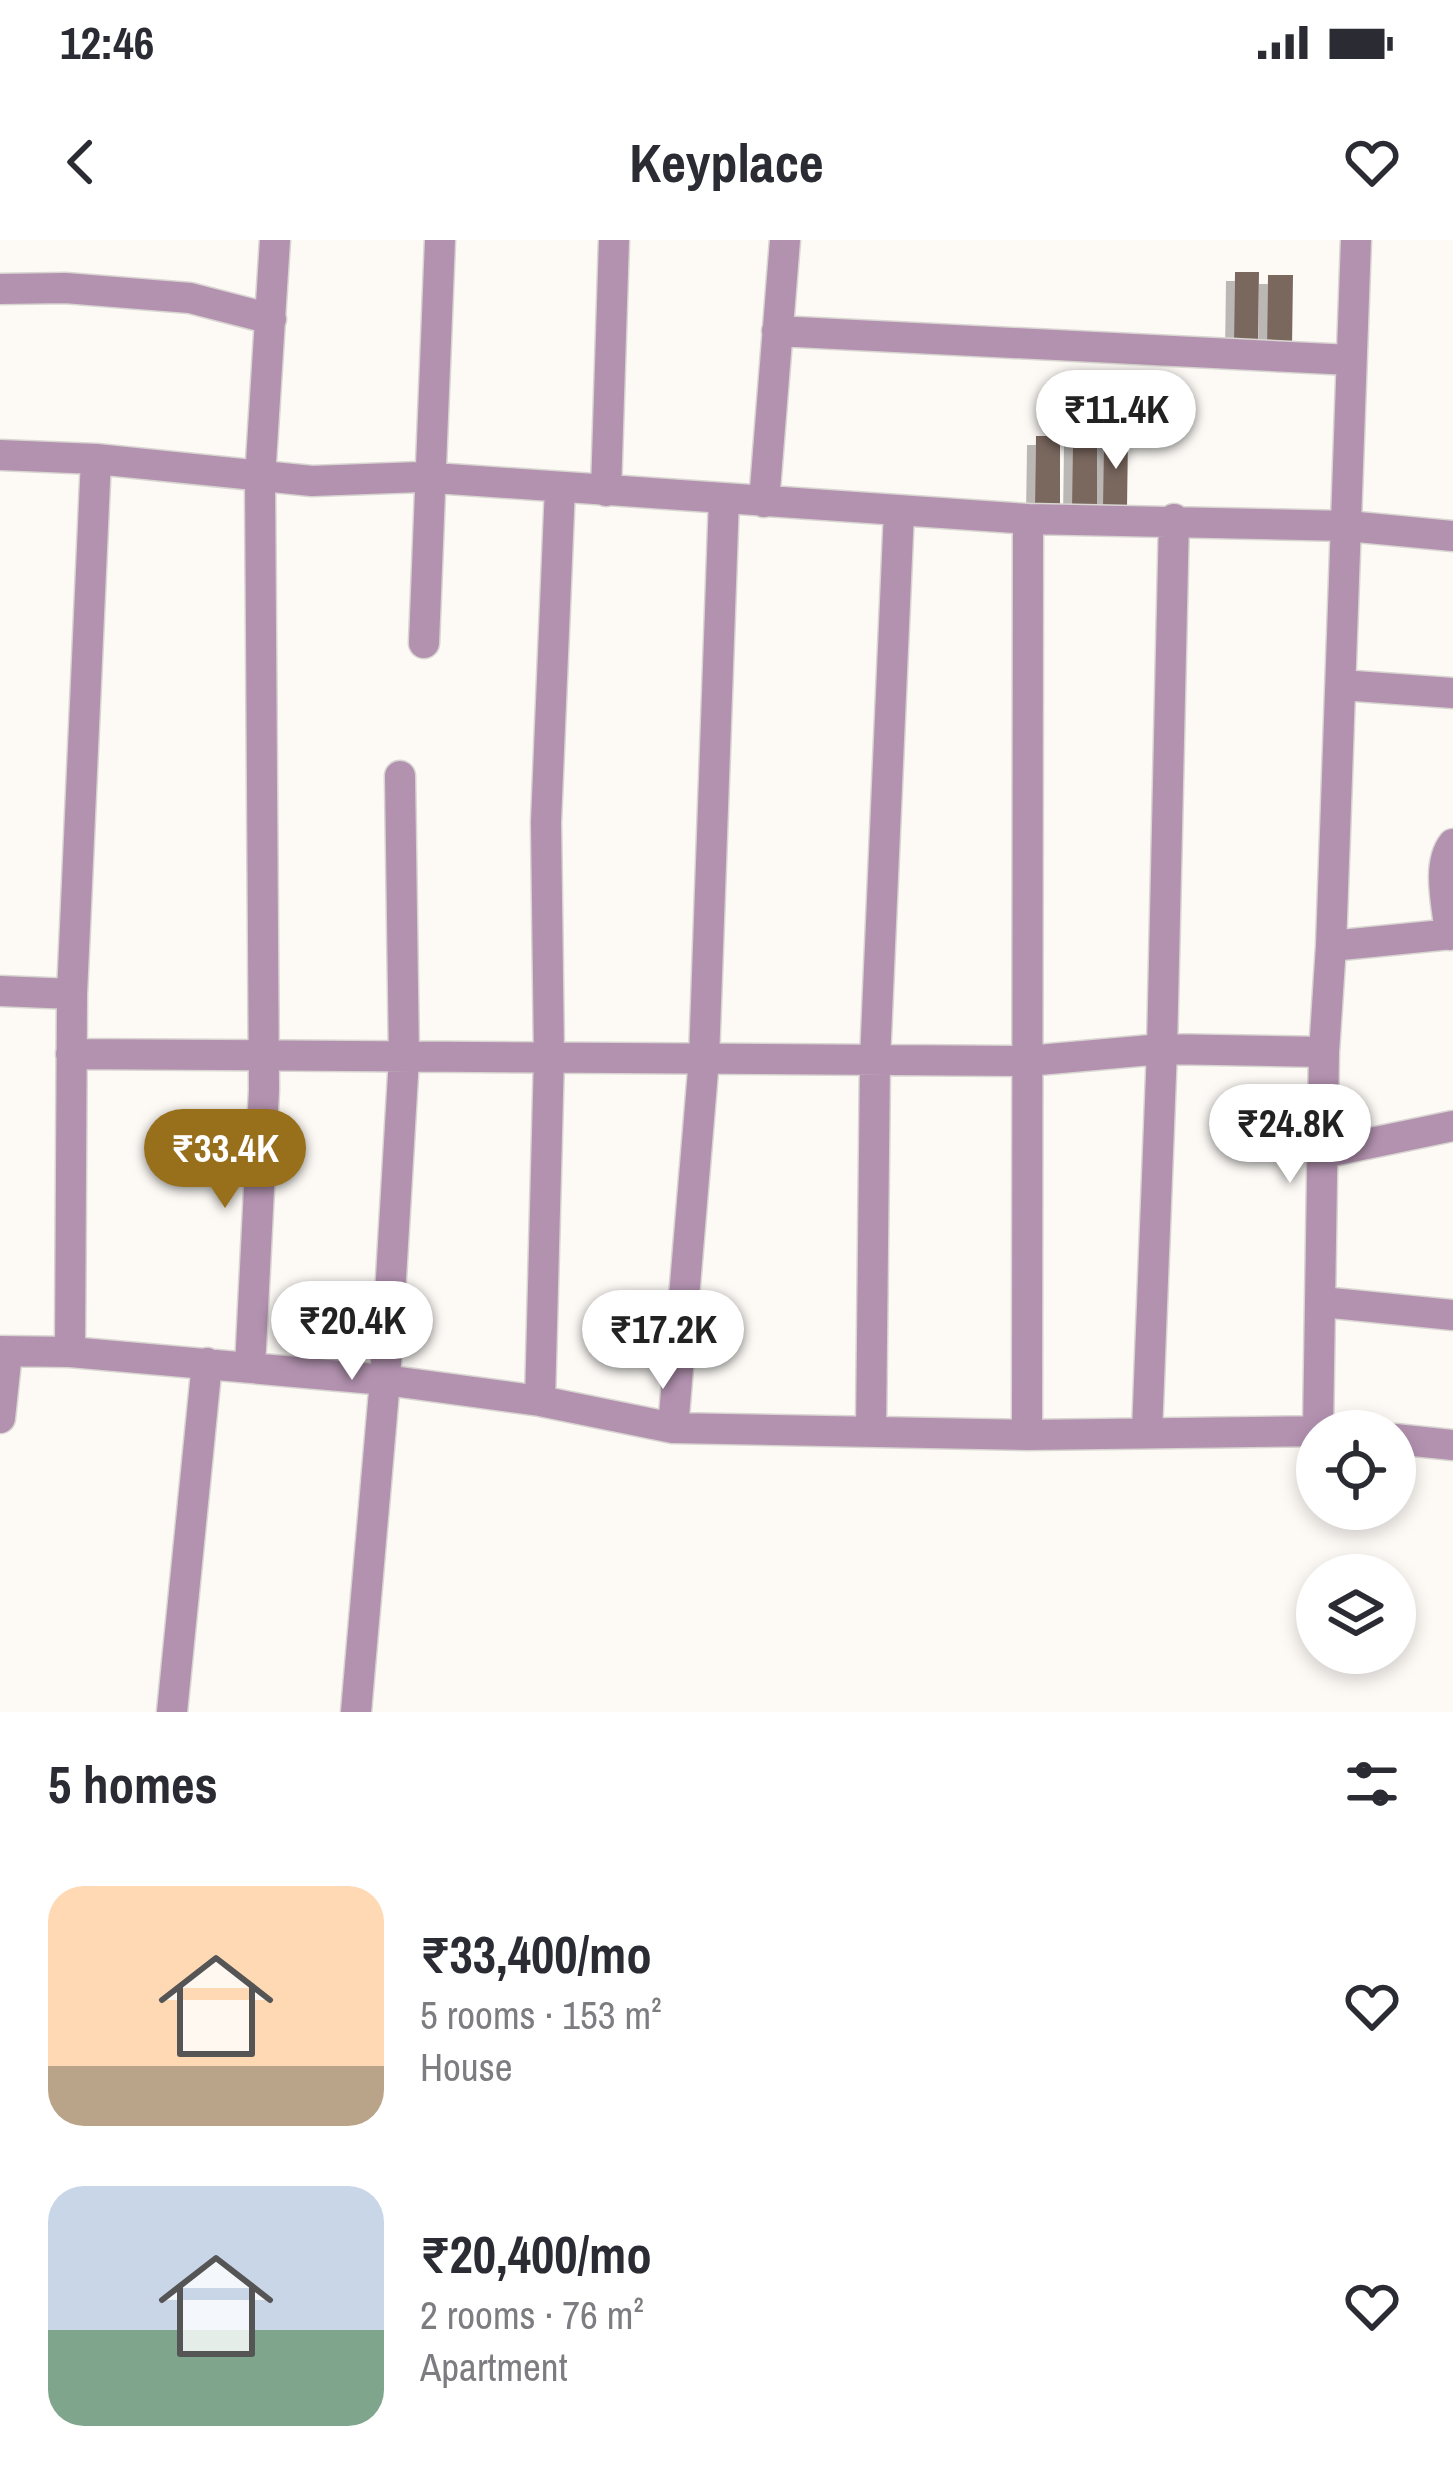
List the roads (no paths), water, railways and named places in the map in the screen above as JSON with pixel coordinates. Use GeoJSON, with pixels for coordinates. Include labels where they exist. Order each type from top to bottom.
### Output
{"type":"FeatureCollection","features":[{"type":"Feature","properties":{"kind":"street"},"geometry":{"type":"LineString","coordinates":[[250,1367],[263,1054],[260,478],[274,240]]}},
{"type":"Feature","properties":{"kind":"street"},"geometry":{"type":"LineString","coordinates":[[424,643],[440,240]]}},
{"type":"Feature","properties":{"kind":"street"},"geometry":{"type":"LineString","coordinates":[[606,491],[614,240]]}},
{"type":"Feature","properties":{"kind":"street"},"geometry":{"type":"LineString","coordinates":[[764,502],[785,240]]}},
{"type":"Feature","properties":{"kind":"street"},"geometry":{"type":"LineString","coordinates":[[1322,1410],[1324,1052],[1356,240]]}},
{"type":"Feature","properties":{"kind":"street"},"geometry":{"type":"LineString","coordinates":[[0,289],[65,288],[190,298],[272,319]]}},
{"type":"Feature","properties":{"kind":"street"},"geometry":{"type":"LineString","coordinates":[[778,331],[1352,360]]}},
{"type":"Feature","properties":{"kind":"street"},"geometry":{"type":"LineString","coordinates":[[0,455],[96,459],[312,481],[431,478],[1028,519],[1174,519],[1453,536]]}},
{"type":"Feature","properties":{"kind":"street"},"geometry":{"type":"LineString","coordinates":[[70,1352],[71,994],[96,459]]}},
{"type":"Feature","properties":{"kind":"street"},"geometry":{"type":"LineString","coordinates":[[539,1401],[549,1057],[546,822],[560,487]]}},
{"type":"Feature","properties":{"kind":"street"},"geometry":{"type":"LineString","coordinates":[[673,1428],[704,1059],[724,500]]}},
{"type":"Feature","properties":{"kind":"street"},"geometry":{"type":"LineString","coordinates":[[871,1432],[875,1060],[899,511]]}},
{"type":"Feature","properties":{"kind":"street"},"geometry":{"type":"LineString","coordinates":[[1027,1435],[1028,519]]}},
{"type":"Feature","properties":{"kind":"street"},"geometry":{"type":"LineString","coordinates":[[1147,1433],[1162,1049],[1174,519]]}},
{"type":"Feature","properties":{"kind":"street"},"geometry":{"type":"LineString","coordinates":[[1341,685],[1453,693]]}},
{"type":"Feature","properties":{"kind":"street"},"geometry":{"type":"LineString","coordinates":[[356,1712],[386,1380],[404,1058],[400,776]]}},
{"type":"Feature","properties":{"kind":"street"},"geometry":{"type":"LineString","coordinates":[[1331,946],[1452,935],[1445,870],[1446,853],[1453,844]]}},
{"type":"Feature","properties":{"kind":"street"},"geometry":{"type":"LineString","coordinates":[[0,991],[71,994]]}},
{"type":"Feature","properties":{"kind":"street"},"geometry":{"type":"LineString","coordinates":[[71,1054],[1028,1061],[1162,1049],[1324,1052]]}},
{"type":"Feature","properties":{"kind":"street"},"geometry":{"type":"LineString","coordinates":[[1323,1153],[1453,1126]]}},
{"type":"Feature","properties":{"kind":"street"},"geometry":{"type":"LineString","coordinates":[[1322,1302],[1453,1315]]}},
{"type":"Feature","properties":{"kind":"street"},"geometry":{"type":"LineString","coordinates":[[0,1418],[3,1352],[70,1352],[386,1380],[539,1401],[673,1428],[1027,1435],[1296,1431]]}},
{"type":"Feature","properties":{"kind":"street"},"geometry":{"type":"LineString","coordinates":[[172,1712],[207,1363]]}},
{"type":"Feature","properties":{"kind":"street"},"geometry":{"type":"LineString","coordinates":[[1416,1441],[1453,1445]]}}]}
